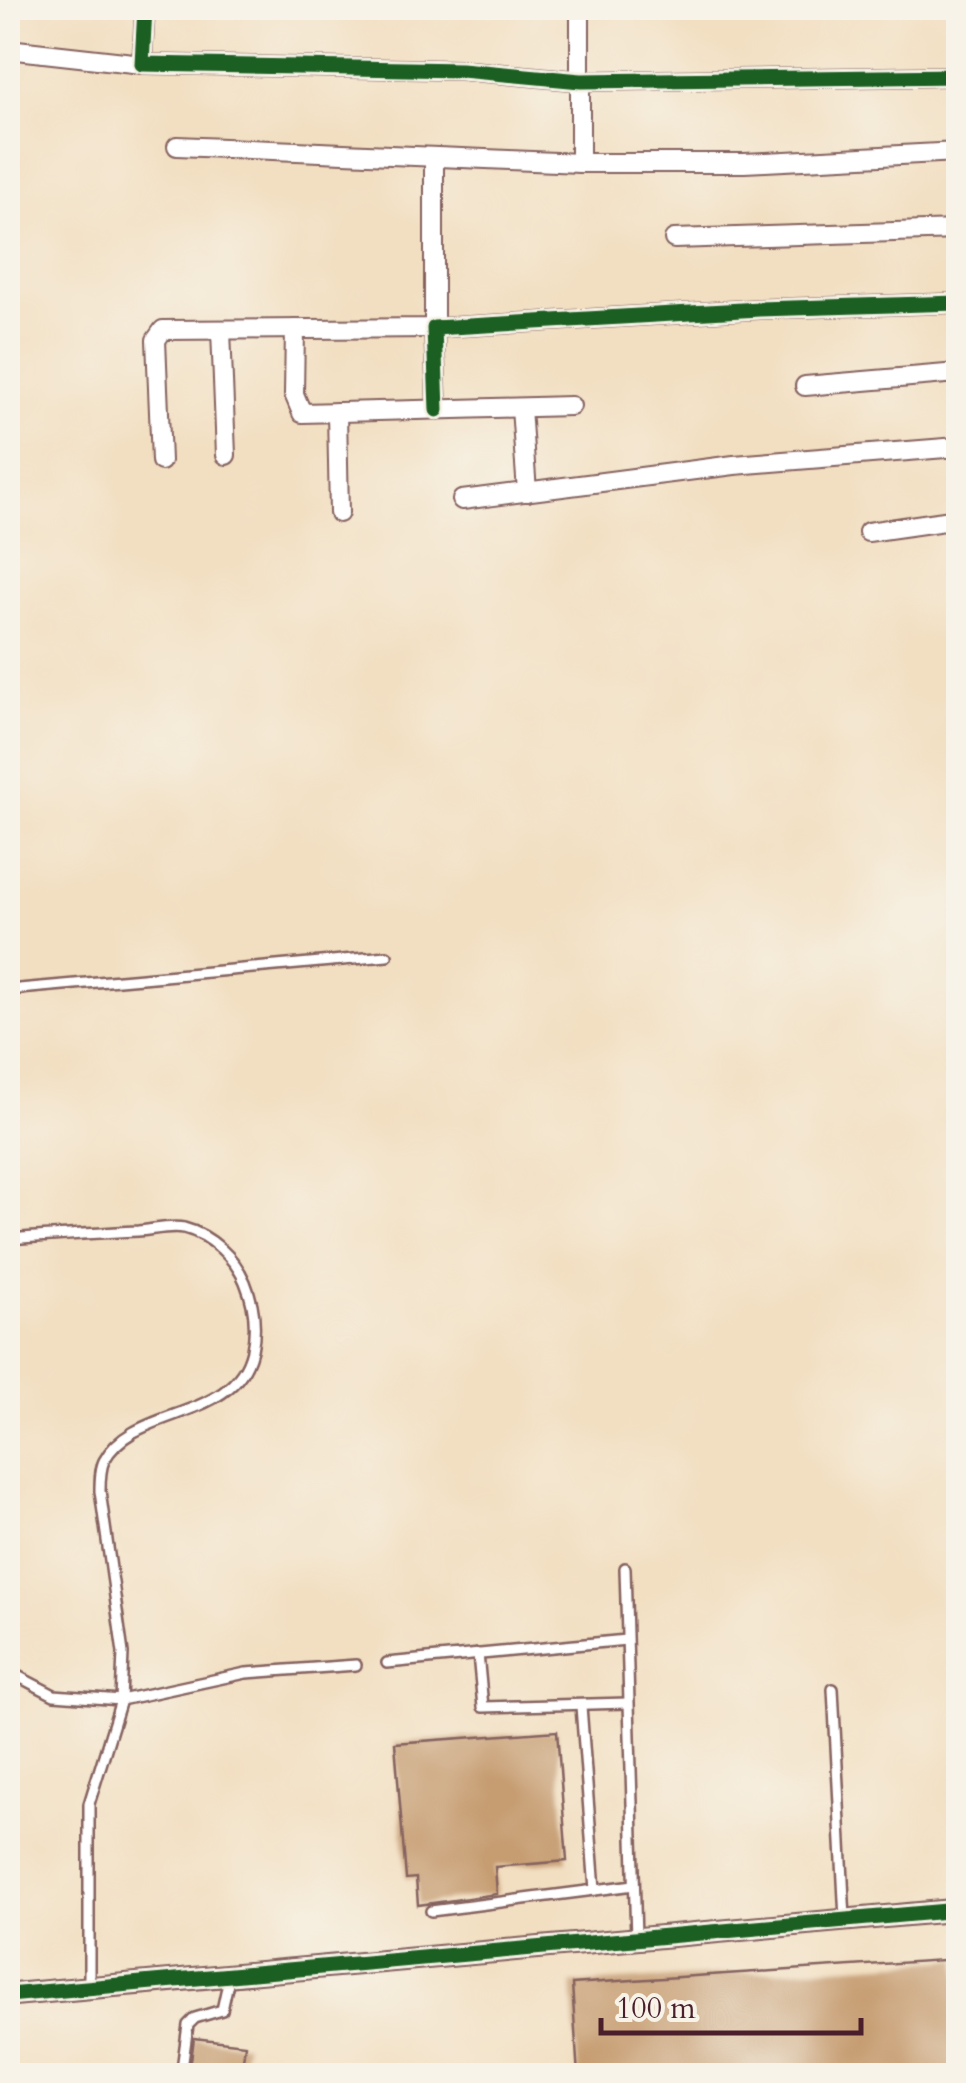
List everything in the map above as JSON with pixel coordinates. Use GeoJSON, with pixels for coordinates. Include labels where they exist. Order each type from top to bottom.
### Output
{"type":"FeatureCollection","features":[{"type":"Feature","properties":{"kind":"street"},"geometry":{"type":"LineString","coordinates":[[142,64],[145,8]]}},
{"type":"Feature","properties":{"kind":"street"},"geometry":{"type":"LineString","coordinates":[[580,8],[580,163]]}},
{"type":"Feature","properties":{"kind":"street"},"geometry":{"type":"LineString","coordinates":[[8,49],[142,64],[461,70],[581,81],[958,76]]}},
{"type":"Feature","properties":{"kind":"street"},"geometry":{"type":"LineString","coordinates":[[177,146],[580,163],[744,163],[958,152]]}},
{"type":"Feature","properties":{"kind":"street"},"geometry":{"type":"LineString","coordinates":[[434,157],[438,410]]}},
{"type":"Feature","properties":{"kind":"street"},"geometry":{"type":"LineString","coordinates":[[674,239],[958,230]]}},
{"type":"Feature","properties":{"kind":"street"},"geometry":{"type":"LineString","coordinates":[[161,461],[158,333],[434,328],[759,309],[958,303]]}},
{"type":"Feature","properties":{"kind":"street"},"geometry":{"type":"LineString","coordinates":[[295,329],[294,394],[302,413],[572,406]]}},
{"type":"Feature","properties":{"kind":"street"},"geometry":{"type":"LineString","coordinates":[[221,330],[226,455]]}},
{"type":"Feature","properties":{"kind":"street"},"geometry":{"type":"LineString","coordinates":[[805,386],[958,373]]}},
{"type":"Feature","properties":{"kind":"street"},"geometry":{"type":"LineString","coordinates":[[522,408],[527,492]]}},
{"type":"Feature","properties":{"kind":"street"},"geometry":{"type":"LineString","coordinates":[[337,412],[339,513]]}},
{"type":"Feature","properties":{"kind":"street"},"geometry":{"type":"LineString","coordinates":[[462,500],[734,466],[958,447]]}},
{"type":"Feature","properties":{"kind":"street"},"geometry":{"type":"LineString","coordinates":[[868,532],[958,519]]}},
{"type":"Feature","properties":{"kind":"street"},"geometry":{"type":"LineString","coordinates":[[8,1994],[958,1910]]}},
{"type":"Feature","properties":{"kind":"lane"},"geometry":{"type":"LineString","coordinates":[[8,990],[388,956]]}},
{"type":"Feature","properties":{"kind":"lane"},"geometry":{"type":"LineString","coordinates":[[8,1239],[183,1228],[210,1241],[237,1262],[250,1296],[256,1332],[250,1359],[234,1384],[213,1399],[129,1435],[102,1464],[100,1491],[124,1652],[122,1700],[89,1804],[89,1986]]}},
{"type":"Feature","properties":{"kind":"lane"},"geometry":{"type":"LineString","coordinates":[[624,1568],[636,1938]]}},
{"type":"Feature","properties":{"kind":"lane"},"geometry":{"type":"LineString","coordinates":[[387,1663],[626,1640]]}},
{"type":"Feature","properties":{"kind":"lane"},"geometry":{"type":"LineString","coordinates":[[478,1654],[483,1707],[628,1704]]}},
{"type":"Feature","properties":{"kind":"lane"},"geometry":{"type":"LineString","coordinates":[[8,1671],[54,1695],[122,1700],[246,1673],[356,1665]]}},
{"type":"Feature","properties":{"kind":"lane"},"geometry":{"type":"LineString","coordinates":[[833,1689],[845,1922]]}},
{"type":"Feature","properties":{"kind":"lane"},"geometry":{"type":"LineString","coordinates":[[580,1706],[595,1890]]}},
{"type":"Feature","properties":{"kind":"lane"},"geometry":{"type":"LineString","coordinates":[[430,1911],[634,1885]]}},
{"type":"Feature","properties":{"kind":"lane"},"geometry":{"type":"LineString","coordinates":[[180,2076],[188,2026],[195,2018],[225,2006],[229,1976]]}},
{"type":"Feature","properties":{"kind":"building"},"geometry":{"type":"Polygon","coordinates":[[[557,1731],[567,1861],[495,1867],[497,1894],[418,1905],[416,1878],[406,1879],[395,1743],[557,1731]]]}},
{"type":"Feature","properties":{"kind":"building"},"geometry":{"type":"Polygon","coordinates":[[[958,1959],[958,2076],[743,2076],[743,2072],[578,2076],[572,1984],[958,1959]]]}},
{"type":"Feature","properties":{"kind":"building"},"geometry":{"type":"Polygon","coordinates":[[[194,2038],[245,2044],[241,2076],[189,2076],[194,2038]]]}},
{"type":"Feature","properties":{"kind":"cycle path"},"geometry":{"type":"LineString","coordinates":[[145,8],[142,64],[461,70],[581,81],[958,76]]}},
{"type":"Feature","properties":{"kind":"cycle path"},"geometry":{"type":"LineString","coordinates":[[437,410],[434,328],[759,309],[958,303]]}},
{"type":"Feature","properties":{"kind":"cycle path"},"geometry":{"type":"LineString","coordinates":[[8,1995],[958,1910]]}}]}
